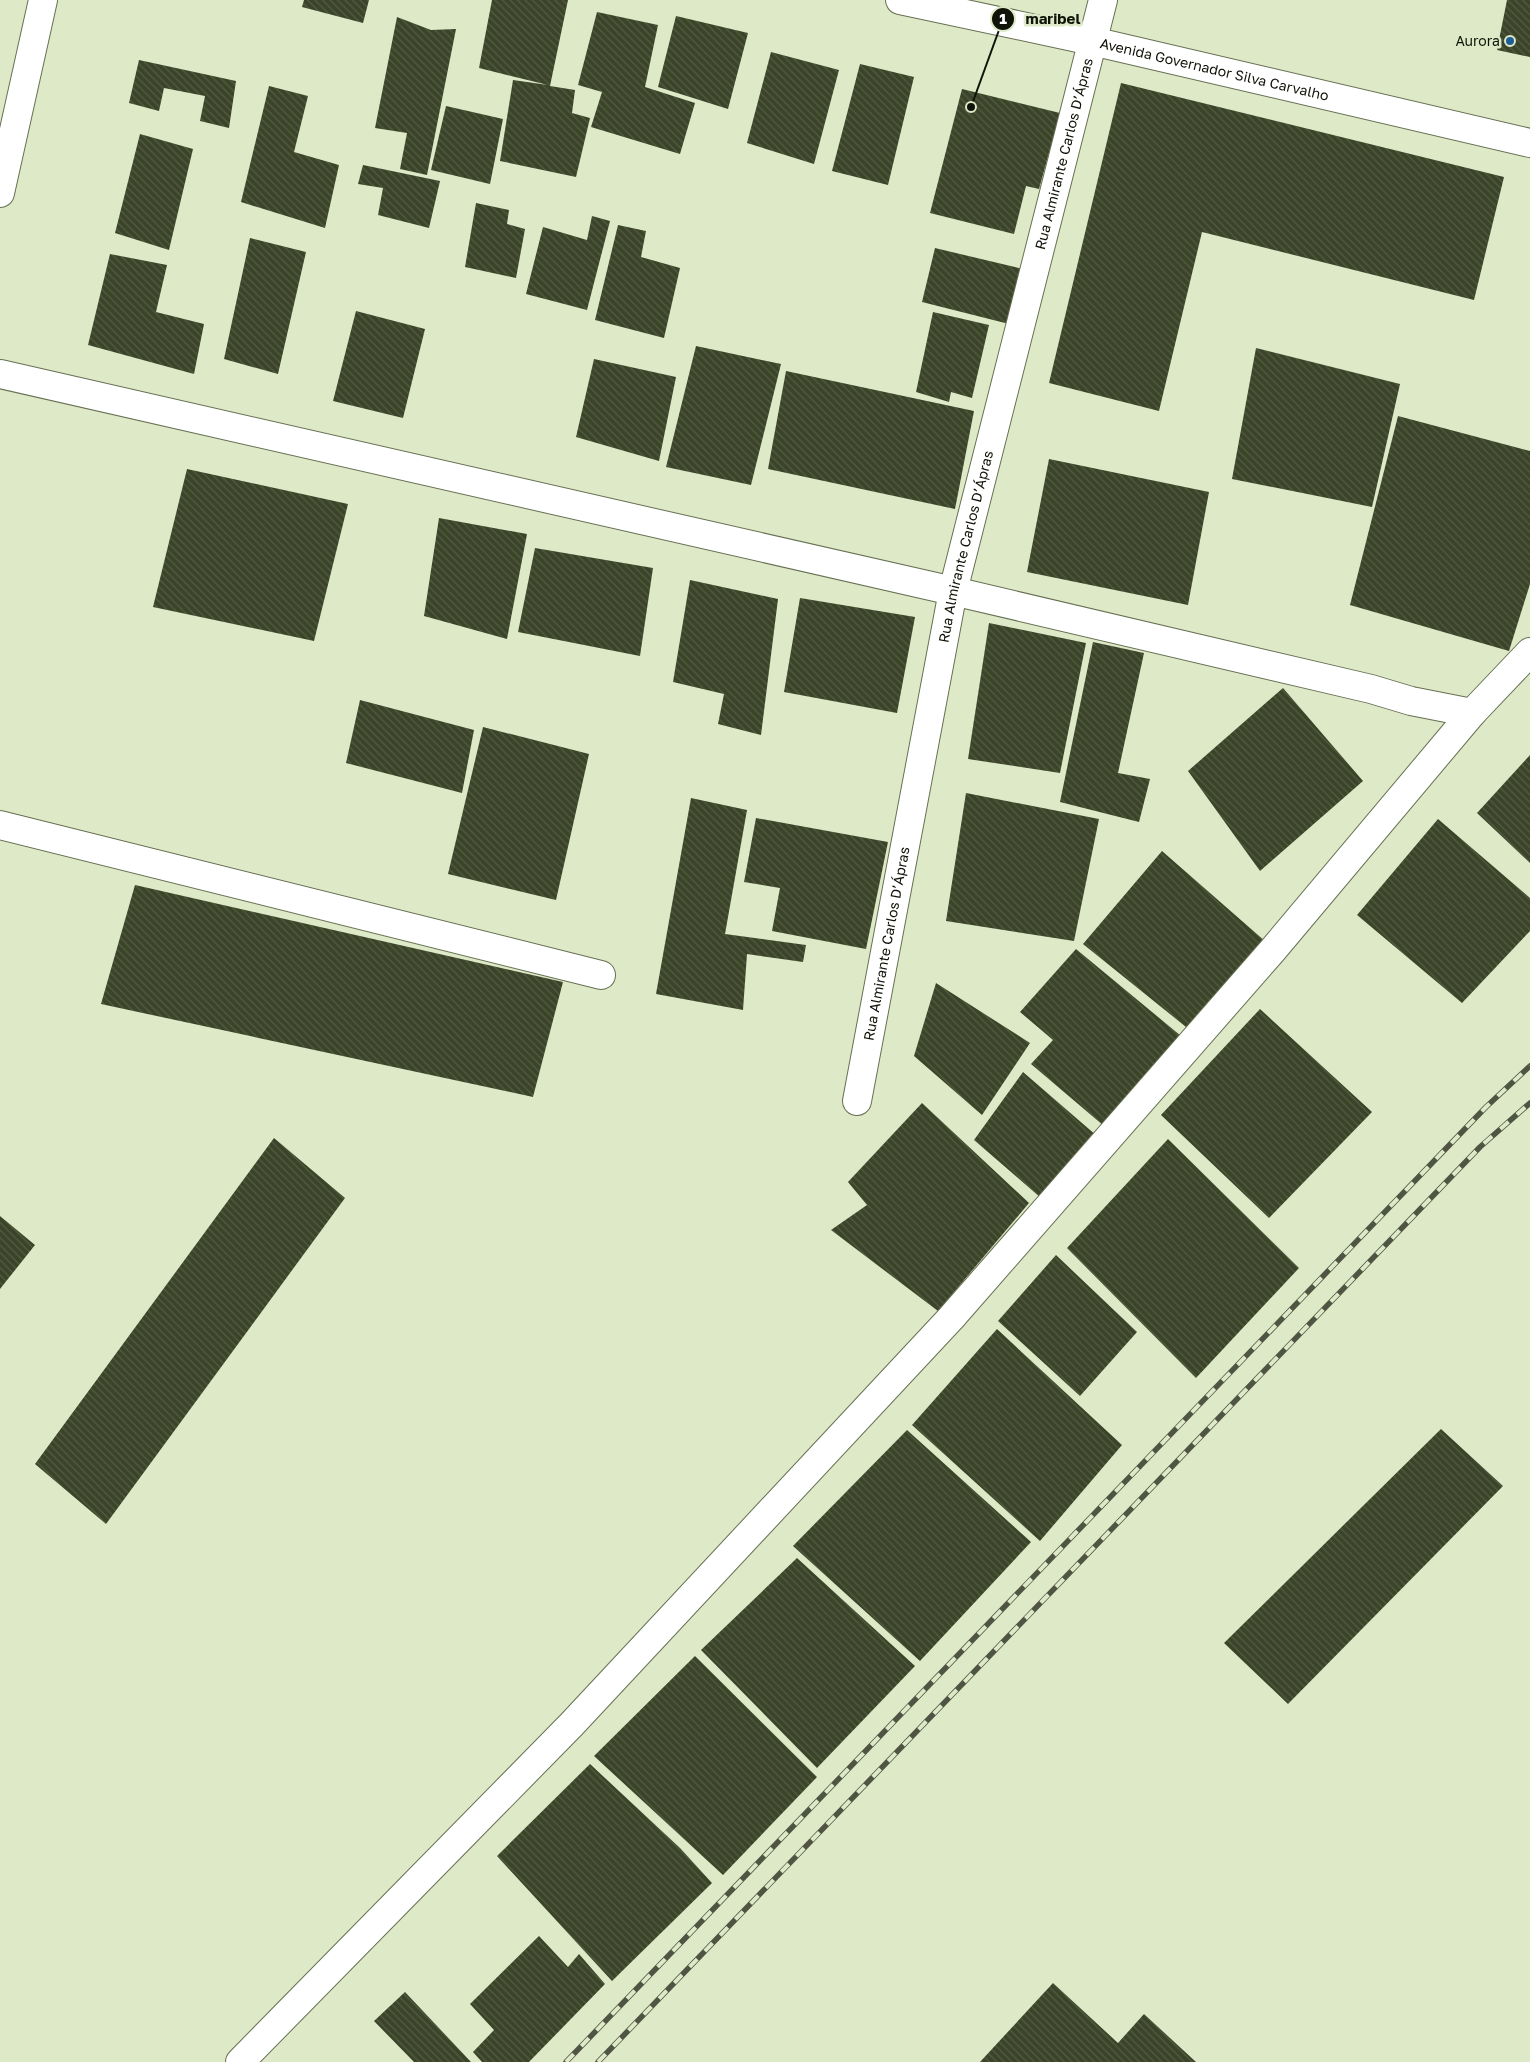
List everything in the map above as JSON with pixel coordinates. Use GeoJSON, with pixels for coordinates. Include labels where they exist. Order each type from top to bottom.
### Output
{"type":"FeatureCollection","features":[{"type":"Feature","properties":{"kind":"street"},"geometry":{"type":"LineString","coordinates":[[0,193],[43,0]]}},
{"type":"Feature","properties":{"kind":"street","name":"Avenida Governador Silva Carvalho"},"geometry":{"type":"LineString","coordinates":[[900,0],[1092,41],[1530,143]]}},
{"type":"Feature","properties":{"kind":"street","name":"Rua Almirante Carlos D’Ápras"},"geometry":{"type":"LineString","coordinates":[[857,1101],[953,591],[1103,0]]}},
{"type":"Feature","properties":{"kind":"street"},"geometry":{"type":"LineString","coordinates":[[0,374],[953,591],[1371,689],[1411,701],[1472,713]]}},
{"type":"Feature","properties":{"kind":"street"},"geometry":{"type":"LineString","coordinates":[[240,2062],[572,1724],[952,1318],[1272,951],[1472,713],[1530,652]]}},
{"type":"Feature","properties":{"kind":"street"},"geometry":{"type":"LineString","coordinates":[[0,825],[600,975]]}},
{"type":"Feature","properties":{"kind":"building"},"geometry":{"type":"Polygon","coordinates":[[[304,0],[369,0],[363,23],[302,7],[304,0]]]}},
{"type":"Feature","properties":{"kind":"building"},"geometry":{"type":"Polygon","coordinates":[[[492,0],[568,0],[550,86],[575,90],[572,113],[590,118],[576,177],[500,161],[513,80],[548,85],[479,68],[492,0]]]}},
{"type":"Feature","properties":{"kind":"building"},"geometry":{"type":"Polygon","coordinates":[[[1507,0],[1530,0],[1530,57],[1497,50],[1507,0]]]}},
{"type":"Feature","properties":{"kind":"building"},"geometry":{"type":"Polygon","coordinates":[[[597,12],[658,25],[645,87],[695,103],[680,154],[591,127],[602,92],[578,85],[597,12]]]}},
{"type":"Feature","properties":{"kind":"building"},"geometry":{"type":"Polygon","coordinates":[[[676,16],[748,33],[728,109],[658,87],[676,16]]]}},
{"type":"Feature","properties":{"kind":"building"},"geometry":{"type":"Polygon","coordinates":[[[397,17],[431,30],[456,29],[427,175],[400,169],[407,133],[375,128],[397,17]]]}},
{"type":"Feature","properties":{"kind":"building"},"geometry":{"type":"Polygon","coordinates":[[[771,52],[839,70],[814,164],[747,143],[771,52]]]}},
{"type":"Feature","properties":{"kind":"building"},"geometry":{"type":"Polygon","coordinates":[[[139,60],[236,81],[229,128],[200,121],[205,96],[164,88],[159,111],[129,103],[139,60]]]}},
{"type":"Feature","properties":{"kind":"building"},"geometry":{"type":"Polygon","coordinates":[[[860,64],[914,77],[888,185],[832,171],[860,64]]]}},
{"type":"Feature","properties":{"kind":"building"},"geometry":{"type":"Polygon","coordinates":[[[1121,83],[1504,177],[1474,300],[1202,232],[1159,411],[1049,383],[1121,83]]]}},
{"type":"Feature","properties":{"kind":"building"},"geometry":{"type":"Polygon","coordinates":[[[269,86],[308,96],[294,152],[339,165],[325,228],[241,202],[269,86]]]}},
{"type":"Feature","properties":{"kind":"building"},"geometry":{"type":"Polygon","coordinates":[[[962,89],[1060,113],[1039,189],[1026,186],[1014,234],[930,213],[962,89]]]}},
{"type":"Feature","properties":{"kind":"building"},"geometry":{"type":"Polygon","coordinates":[[[446,106],[503,119],[490,184],[431,170],[446,106]]]}},
{"type":"Feature","properties":{"kind":"building"},"geometry":{"type":"Polygon","coordinates":[[[140,134],[193,149],[169,250],[115,233],[140,134]]]}},
{"type":"Feature","properties":{"kind":"building"},"geometry":{"type":"Polygon","coordinates":[[[363,165],[440,181],[429,228],[378,215],[383,188],[358,184],[363,165]]]}},
{"type":"Feature","properties":{"kind":"building"},"geometry":{"type":"Polygon","coordinates":[[[476,203],[509,210],[507,224],[525,229],[516,278],[465,267],[476,203]]]}},
{"type":"Feature","properties":{"kind":"building"},"geometry":{"type":"Polygon","coordinates":[[[592,216],[610,221],[587,310],[526,294],[543,227],[587,240],[592,216]]]}},
{"type":"Feature","properties":{"kind":"building"},"geometry":{"type":"Polygon","coordinates":[[[618,225],[646,231],[641,257],[680,268],[664,338],[595,320],[618,225]]]}},
{"type":"Feature","properties":{"kind":"building"},"geometry":{"type":"Polygon","coordinates":[[[250,238],[306,252],[278,374],[224,359],[250,238]]]}},
{"type":"Feature","properties":{"kind":"building"},"geometry":{"type":"Polygon","coordinates":[[[935,248],[1027,270],[1013,325],[922,302],[935,248]]]}},
{"type":"Feature","properties":{"kind":"building"},"geometry":{"type":"Polygon","coordinates":[[[110,254],[167,265],[156,312],[204,324],[194,374],[88,345],[110,254]]]}},
{"type":"Feature","properties":{"kind":"building"},"geometry":{"type":"Polygon","coordinates":[[[356,311],[425,329],[403,418],[333,401],[356,311]]]}},
{"type":"Feature","properties":{"kind":"building"},"geometry":{"type":"Polygon","coordinates":[[[933,312],[989,325],[972,398],[951,392],[949,402],[916,392],[933,312]]]}},
{"type":"Feature","properties":{"kind":"building"},"geometry":{"type":"Polygon","coordinates":[[[696,346],[781,364],[751,485],[666,467],[696,346]]]}},
{"type":"Feature","properties":{"kind":"building"},"geometry":{"type":"Polygon","coordinates":[[[1256,348],[1400,384],[1372,507],[1232,479],[1256,348]]]}},
{"type":"Feature","properties":{"kind":"building"},"geometry":{"type":"Polygon","coordinates":[[[594,359],[676,377],[659,461],[576,437],[594,359]]]}},
{"type":"Feature","properties":{"kind":"building"},"geometry":{"type":"Polygon","coordinates":[[[786,371],[974,411],[955,509],[768,469],[786,371]]]}},
{"type":"Feature","properties":{"kind":"building"},"geometry":{"type":"Polygon","coordinates":[[[1398,416],[1530,451],[1530,584],[1509,651],[1350,605],[1398,416]]]}},
{"type":"Feature","properties":{"kind":"building"},"geometry":{"type":"Polygon","coordinates":[[[1049,459],[1209,492],[1188,605],[1027,572],[1049,459]]]}},
{"type":"Feature","properties":{"kind":"building"},"geometry":{"type":"Polygon","coordinates":[[[187,469],[348,504],[314,641],[153,607],[187,469]]]}},
{"type":"Feature","properties":{"kind":"building"},"geometry":{"type":"Polygon","coordinates":[[[439,518],[527,534],[507,639],[424,616],[439,518]]]}},
{"type":"Feature","properties":{"kind":"building"},"geometry":{"type":"Polygon","coordinates":[[[535,548],[653,568],[640,656],[518,632],[535,548]]]}},
{"type":"Feature","properties":{"kind":"building"},"geometry":{"type":"Polygon","coordinates":[[[690,580],[778,599],[761,735],[718,724],[724,694],[673,682],[690,580]]]}},
{"type":"Feature","properties":{"kind":"building"},"geometry":{"type":"Polygon","coordinates":[[[800,598],[915,617],[897,713],[784,692],[800,598]]]}},
{"type":"Feature","properties":{"kind":"building"},"geometry":{"type":"Polygon","coordinates":[[[989,623],[1086,643],[1060,773],[968,759],[989,623]]]}},
{"type":"Feature","properties":{"kind":"building"},"geometry":{"type":"Polygon","coordinates":[[[1093,642],[1144,653],[1118,773],[1150,779],[1139,822],[1060,802],[1093,642]]]}},
{"type":"Feature","properties":{"kind":"building"},"geometry":{"type":"Polygon","coordinates":[[[1283,688],[1363,781],[1260,871],[1188,771],[1283,688]]]}},
{"type":"Feature","properties":{"kind":"building"},"geometry":{"type":"Polygon","coordinates":[[[360,700],[474,730],[462,793],[346,763],[360,700]]]}},
{"type":"Feature","properties":{"kind":"building"},"geometry":{"type":"Polygon","coordinates":[[[483,727],[589,754],[556,900],[448,874],[483,727]]]}},
{"type":"Feature","properties":{"kind":"building"},"geometry":{"type":"Polygon","coordinates":[[[1530,755],[1530,863],[1477,813],[1530,755]]]}},
{"type":"Feature","properties":{"kind":"building"},"geometry":{"type":"Polygon","coordinates":[[[966,793],[1099,819],[1074,941],[946,921],[966,793]]]}},
{"type":"Feature","properties":{"kind":"building"},"geometry":{"type":"Polygon","coordinates":[[[691,798],[747,810],[725,934],[806,945],[803,962],[747,954],[743,1010],[656,994],[691,798]]]}},
{"type":"Feature","properties":{"kind":"building"},"geometry":{"type":"Polygon","coordinates":[[[756,818],[888,842],[866,949],[772,931],[780,888],[744,882],[756,818]]]}},
{"type":"Feature","properties":{"kind":"building"},"geometry":{"type":"Polygon","coordinates":[[[1438,819],[1530,898],[1530,931],[1462,1003],[1357,915],[1438,819]]]}},
{"type":"Feature","properties":{"kind":"building"},"geometry":{"type":"Polygon","coordinates":[[[1162,851],[1266,942],[1191,1031],[1083,944],[1162,851]]]}},
{"type":"Feature","properties":{"kind":"building"},"geometry":{"type":"Polygon","coordinates":[[[135,885],[563,982],[533,1097],[101,1004],[135,885]]]}},
{"type":"Feature","properties":{"kind":"building"},"geometry":{"type":"Polygon","coordinates":[[[1076,949],[1181,1036],[1104,1126],[1031,1064],[1053,1040],[1020,1012],[1076,949]]]}},
{"type":"Feature","properties":{"kind":"building"},"geometry":{"type":"Polygon","coordinates":[[[936,983],[1030,1043],[982,1115],[914,1056],[936,983]]]}},
{"type":"Feature","properties":{"kind":"building"},"geometry":{"type":"Polygon","coordinates":[[[1260,1009],[1372,1112],[1269,1218],[1161,1115],[1260,1009]]]}},
{"type":"Feature","properties":{"kind":"building"},"geometry":{"type":"Polygon","coordinates":[[[1023,1072],[1097,1136],[1041,1198],[974,1140],[1023,1072]]]}},
{"type":"Feature","properties":{"kind":"building"},"geometry":{"type":"Polygon","coordinates":[[[922,1103],[1029,1203],[938,1311],[831,1230],[867,1205],[848,1182],[922,1103]]]}},
{"type":"Feature","properties":{"kind":"building"},"geometry":{"type":"Polygon","coordinates":[[[274,1138],[345,1198],[106,1524],[35,1464],[274,1138]]]}},
{"type":"Feature","properties":{"kind":"building"},"geometry":{"type":"Polygon","coordinates":[[[1168,1139],[1299,1268],[1196,1378],[1067,1248],[1168,1139]]]}},
{"type":"Feature","properties":{"kind":"building"},"geometry":{"type":"Polygon","coordinates":[[[0,1216],[35,1245],[0,1289],[0,1216]]]}},
{"type":"Feature","properties":{"kind":"building"},"geometry":{"type":"Polygon","coordinates":[[[1056,1255],[1137,1332],[1080,1396],[998,1321],[1056,1255]]]}},
{"type":"Feature","properties":{"kind":"building"},"geometry":{"type":"Polygon","coordinates":[[[997,1329],[1122,1445],[1040,1541],[912,1425],[997,1329]]]}},
{"type":"Feature","properties":{"kind":"building"},"geometry":{"type":"Polygon","coordinates":[[[1441,1429],[1503,1486],[1288,1704],[1224,1643],[1441,1429]]]}},
{"type":"Feature","properties":{"kind":"building"},"geometry":{"type":"Polygon","coordinates":[[[907,1430],[1031,1542],[920,1661],[793,1546],[907,1430]]]}},
{"type":"Feature","properties":{"kind":"building"},"geometry":{"type":"Polygon","coordinates":[[[797,1558],[915,1666],[817,1768],[701,1650],[797,1558]]]}},
{"type":"Feature","properties":{"kind":"building"},"geometry":{"type":"Polygon","coordinates":[[[695,1656],[817,1777],[723,1875],[594,1756],[695,1656]]]}},
{"type":"Feature","properties":{"kind":"building"},"geometry":{"type":"Polygon","coordinates":[[[590,1764],[680,1848],[712,1883],[612,1981],[497,1856],[590,1764]]]}},
{"type":"Feature","properties":{"kind":"building"},"geometry":{"type":"Polygon","coordinates":[[[539,1936],[568,1967],[579,1954],[605,1984],[529,2062],[482,2062],[473,2052],[494,2030],[470,2004],[539,1936]]]}},
{"type":"Feature","properties":{"kind":"building"},"geometry":{"type":"Polygon","coordinates":[[[1053,1983],[1118,2043],[1144,2014],[1196,2062],[980,2062],[1053,1983]]]}},
{"type":"Feature","properties":{"kind":"building"},"geometry":{"type":"Polygon","coordinates":[[[405,1992],[471,2062],[414,2062],[374,2021],[405,1992]]]}},
{"type":"Feature","properties":{"kind":"railway"},"geometry":{"type":"LineString","coordinates":[[566,2062],[1486,1107],[1530,1066]]}},
{"type":"Feature","properties":{"kind":"railway"},"geometry":{"type":"LineString","coordinates":[[598,2062],[1480,1147],[1530,1103]]}},
{"type":"Feature","properties":{"kind":"place","name":"Aurora"},"geometry":{"type":"Point","coordinates":[1510,41]}},
{"type":"Feature","properties":{"kind":"place","name":"maribel"},"geometry":{"type":"Point","coordinates":[971,107]}}]}
